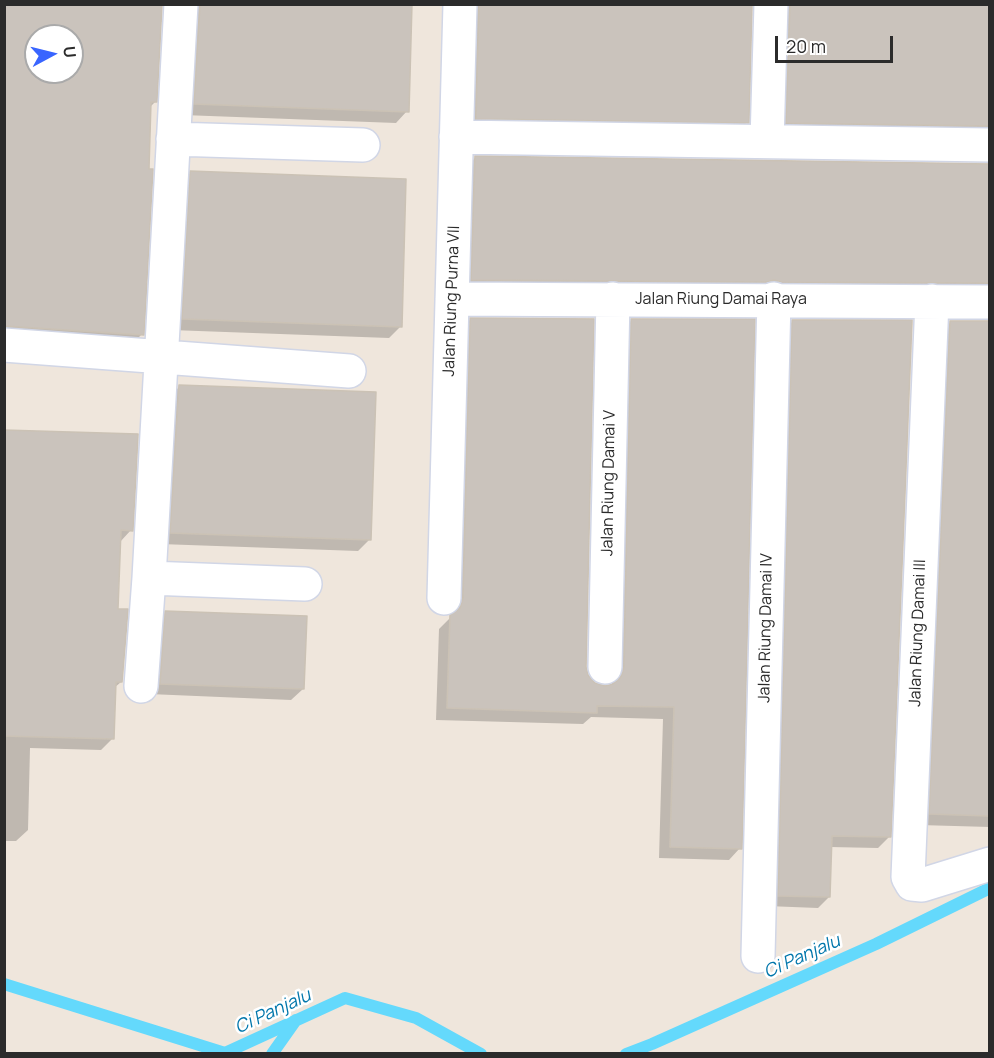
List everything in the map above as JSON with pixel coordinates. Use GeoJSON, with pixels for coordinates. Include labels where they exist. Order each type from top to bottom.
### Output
{"type":"FeatureCollection","features":[{"type":"Feature","properties":{"kind":"street"},"geometry":{"type":"LineString","coordinates":[[141,686],[181,4]]}},
{"type":"Feature","properties":{"kind":"street","name":"Jalan Riung Purna VII"},"geometry":{"type":"LineString","coordinates":[[444,598],[460,4]]}},
{"type":"Feature","properties":{"kind":"street"},"geometry":{"type":"LineString","coordinates":[[767,141],[771,4]]}},
{"type":"Feature","properties":{"kind":"street"},"geometry":{"type":"LineString","coordinates":[[456,137],[990,145]]}},
{"type":"Feature","properties":{"kind":"street"},"geometry":{"type":"LineString","coordinates":[[173,139],[363,145]]}},
{"type":"Feature","properties":{"kind":"street","name":"Jalan Riung Damai V"},"geometry":{"type":"LineString","coordinates":[[605,668],[613,299]]}},
{"type":"Feature","properties":{"kind":"street","name":"Jalan Riung Damai Raya"},"geometry":{"type":"LineString","coordinates":[[452,300],[774,299],[990,302]]}},
{"type":"Feature","properties":{"kind":"street","name":"Jalan Riung Damai IV"},"geometry":{"type":"LineString","coordinates":[[758,956],[774,299]]}},
{"type":"Feature","properties":{"kind":"street","name":"Jalan Riung Damai III"},"geometry":{"type":"LineString","coordinates":[[932,301],[908,877],[912,884],[922,885],[990,864]]}},
{"type":"Feature","properties":{"kind":"street"},"geometry":{"type":"LineString","coordinates":[[4,345],[349,371]]}},
{"type":"Feature","properties":{"kind":"street"},"geometry":{"type":"LineString","coordinates":[[149,578],[305,584]]}},
{"type":"Feature","properties":{"kind":"building"},"geometry":{"type":"Polygon","coordinates":[[[4,4],[162,4],[157,102],[151,102],[149,169],[153,169],[144,335],[4,326],[4,4]]]}},
{"type":"Feature","properties":{"kind":"building"},"geometry":{"type":"Polygon","coordinates":[[[200,4],[412,4],[409,112],[194,104],[200,4]]]}},
{"type":"Feature","properties":{"kind":"building"},"geometry":{"type":"Polygon","coordinates":[[[479,4],[752,4],[749,123],[476,119],[479,4]]]}},
{"type":"Feature","properties":{"kind":"building"},"geometry":{"type":"Polygon","coordinates":[[[790,4],[990,4],[990,126],[786,123],[790,4]]]}},
{"type":"Feature","properties":{"kind":"building"},"geometry":{"type":"Polygon","coordinates":[[[475,156],[990,164],[990,283],[471,280],[475,156]]]}},
{"type":"Feature","properties":{"kind":"building"},"geometry":{"type":"Polygon","coordinates":[[[190,171],[406,179],[402,327],[182,319],[190,171]]]}},
{"type":"Feature","properties":{"kind":"building"},"geometry":{"type":"Polygon","coordinates":[[[470,318],[594,319],[586,667],[588,675],[595,683],[605,686],[613,684],[621,677],[624,667],[631,319],[755,319],[742,849],[670,847],[674,707],[597,706],[597,713],[447,708],[450,615],[460,608],[463,598],[470,318]]]}},
{"type":"Feature","properties":{"kind":"building"},"geometry":{"type":"Polygon","coordinates":[[[792,320],[912,320],[891,837],[832,836],[830,897],[778,896],[792,320]]]}},
{"type":"Feature","properties":{"kind":"building"},"geometry":{"type":"Polygon","coordinates":[[[950,321],[990,321],[990,816],[929,814],[950,321]]]}},
{"type":"Feature","properties":{"kind":"building"},"geometry":{"type":"Polygon","coordinates":[[[179,385],[376,392],[371,540],[170,533],[179,385]]]}},
{"type":"Feature","properties":{"kind":"building"},"geometry":{"type":"Polygon","coordinates":[[[4,430],[138,434],[133,531],[121,530],[118,609],[128,609],[122,682],[116,682],[114,739],[4,736],[4,430]]]}},
{"type":"Feature","properties":{"kind":"building"},"geometry":{"type":"Polygon","coordinates":[[[165,611],[307,616],[304,689],[160,684],[165,611]]]}},
{"type":"Feature","properties":{"kind":"waterway","name":"Ci Panjalu"},"geometry":{"type":"LineString","coordinates":[[626,1054],[876,944],[990,888]]}},
{"type":"Feature","properties":{"kind":"waterway","name":"Ci Panjalu"},"geometry":{"type":"LineString","coordinates":[[4,984],[225,1053],[345,998],[416,1018],[481,1054]]}},
{"type":"Feature","properties":{"kind":"waterway"},"geometry":{"type":"LineString","coordinates":[[272,1054],[296,1020]]}}]}
